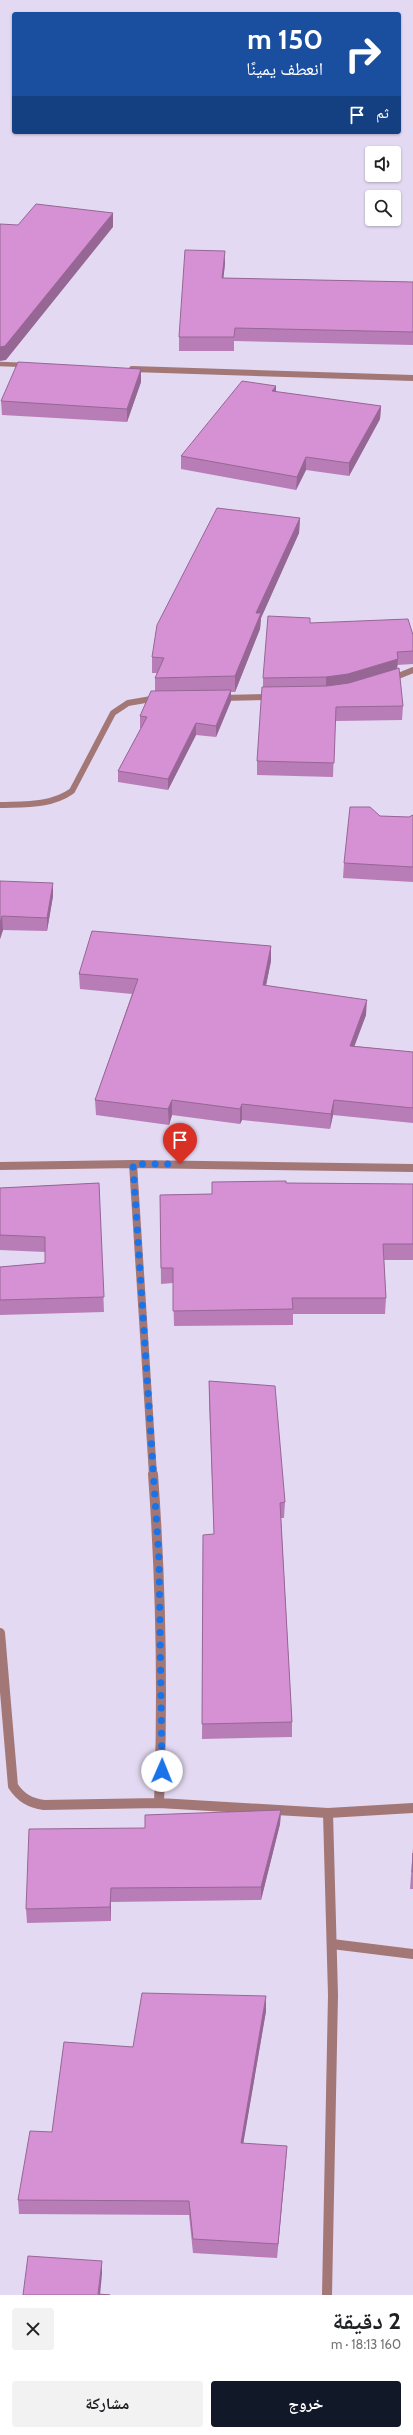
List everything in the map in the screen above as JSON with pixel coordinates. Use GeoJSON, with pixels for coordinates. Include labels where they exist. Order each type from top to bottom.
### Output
{"type":"FeatureCollection","features":[{"type":"Feature","properties":{"kind":"street"},"geometry":{"type":"LineString","coordinates":[[0,364],[31,365]]}},
{"type":"Feature","properties":{"kind":"street"},"geometry":{"type":"LineString","coordinates":[[125,369],[413,378]]}},
{"type":"Feature","properties":{"kind":"street"},"geometry":{"type":"LineString","coordinates":[[386,680],[407,674],[413,670]]}},
{"type":"Feature","properties":{"kind":"street"},"geometry":{"type":"LineString","coordinates":[[213,698],[276,697]]}},
{"type":"Feature","properties":{"kind":"street"},"geometry":{"type":"LineString","coordinates":[[0,805],[49,801],[67,795],[72,791],[113,713],[119,707],[143,698],[166,698]]}},
{"type":"Feature","properties":{"kind":"street"},"geometry":{"type":"LineString","coordinates":[[133,1164],[159,1559],[162,1720],[159,1803]]}},
{"type":"Feature","properties":{"kind":"street"},"geometry":{"type":"LineString","coordinates":[[0,1166],[133,1164],[413,1168]]}},
{"type":"Feature","properties":{"kind":"street"},"geometry":{"type":"LineString","coordinates":[[0,1633],[13,1786],[22,1799],[30,1803],[44,1805],[159,1803],[328,1813],[413,1808]]}},
{"type":"Feature","properties":{"kind":"street"},"geometry":{"type":"LineString","coordinates":[[327,2295],[333,2002],[328,1813]]}},
{"type":"Feature","properties":{"kind":"street"},"geometry":{"type":"LineString","coordinates":[[332,1944],[413,1954]]}},
{"type":"Feature","properties":{"kind":"building"},"geometry":{"type":"Polygon","coordinates":[[[36,204],[113,213],[5,346],[0,347],[0,224],[18,225],[36,204]]]}},
{"type":"Feature","properties":{"kind":"building"},"geometry":{"type":"Polygon","coordinates":[[[185,250],[225,251],[222,278],[413,282],[413,332],[235,328],[234,337],[179,337],[185,250]]]}},
{"type":"Feature","properties":{"kind":"building"},"geometry":{"type":"Polygon","coordinates":[[[18,362],[141,369],[127,409],[1,401],[18,362]]]}},
{"type":"Feature","properties":{"kind":"building"},"geometry":{"type":"Polygon","coordinates":[[[242,381],[276,386],[272,391],[381,406],[349,463],[306,457],[297,477],[181,456],[242,381]]]}},
{"type":"Feature","properties":{"kind":"building"},"geometry":{"type":"Polygon","coordinates":[[[217,508],[300,518],[256,613],[261,613],[235,676],[155,678],[164,658],[152,657],[157,625],[217,508]]]}},
{"type":"Feature","properties":{"kind":"building"},"geometry":{"type":"Polygon","coordinates":[[[268,616],[310,618],[310,623],[408,619],[413,635],[413,651],[397,652],[398,659],[348,674],[326,677],[263,678],[268,616]]]}},
{"type":"Feature","properties":{"kind":"building"},"geometry":{"type":"Polygon","coordinates":[[[399,668],[403,706],[336,707],[334,763],[257,761],[262,687],[327,686],[349,683],[399,668]]]}},
{"type":"Feature","properties":{"kind":"building"},"geometry":{"type":"Polygon","coordinates":[[[231,690],[216,726],[196,723],[168,779],[118,771],[147,717],[140,716],[151,691],[231,690]]]}},
{"type":"Feature","properties":{"kind":"building"},"geometry":{"type":"Polygon","coordinates":[[[350,807],[370,807],[380,816],[409,817],[413,815],[413,867],[344,863],[350,807]]]}},
{"type":"Feature","properties":{"kind":"building"},"geometry":{"type":"Polygon","coordinates":[[[0,881],[53,883],[47,918],[2,916],[0,923],[0,881]]]}},
{"type":"Feature","properties":{"kind":"building"},"geometry":{"type":"Polygon","coordinates":[[[92,931],[271,946],[263,985],[367,1000],[350,1046],[413,1052],[413,1108],[334,1100],[331,1114],[242,1104],[240,1109],[172,1100],[168,1109],[95,1100],[138,979],[79,974],[92,931]]]}},
{"type":"Feature","properties":{"kind":"building"},"geometry":{"type":"Polygon","coordinates":[[[286,1181],[286,1183],[413,1184],[413,1244],[383,1244],[386,1298],[292,1298],[293,1309],[173,1311],[173,1268],[161,1268],[160,1195],[212,1194],[212,1182],[286,1181]]]}},
{"type":"Feature","properties":{"kind":"building"},"geometry":{"type":"Polygon","coordinates":[[[99,1183],[104,1297],[0,1300],[0,1267],[45,1263],[45,1237],[0,1235],[0,1188],[99,1183]]]}},
{"type":"Feature","properties":{"kind":"building"},"geometry":{"type":"Polygon","coordinates":[[[209,1381],[275,1386],[285,1502],[280,1503],[292,1722],[202,1724],[203,1535],[214,1534],[209,1381]]]}},
{"type":"Feature","properties":{"kind":"building"},"geometry":{"type":"Polygon","coordinates":[[[281,1810],[261,1887],[111,1888],[110,1907],[26,1909],[29,1829],[145,1828],[145,1815],[281,1810]]]}},
{"type":"Feature","properties":{"kind":"building"},"geometry":{"type":"Polygon","coordinates":[[[142,1993],[266,1996],[241,2143],[287,2146],[278,2244],[193,2239],[189,2201],[18,2200],[30,2131],[52,2132],[64,2042],[133,2047],[142,1993]]]}},
{"type":"Feature","properties":{"kind":"building"},"geometry":{"type":"Polygon","coordinates":[[[28,2256],[102,2261],[98,2294],[110,2295],[23,2295],[28,2256]]]}},
{"type":"Feature","properties":{"kind":"route"},"geometry":{"type":"LineString","coordinates":[[162,1771],[159,1559],[133,1164],[180,1164]]}}]}
